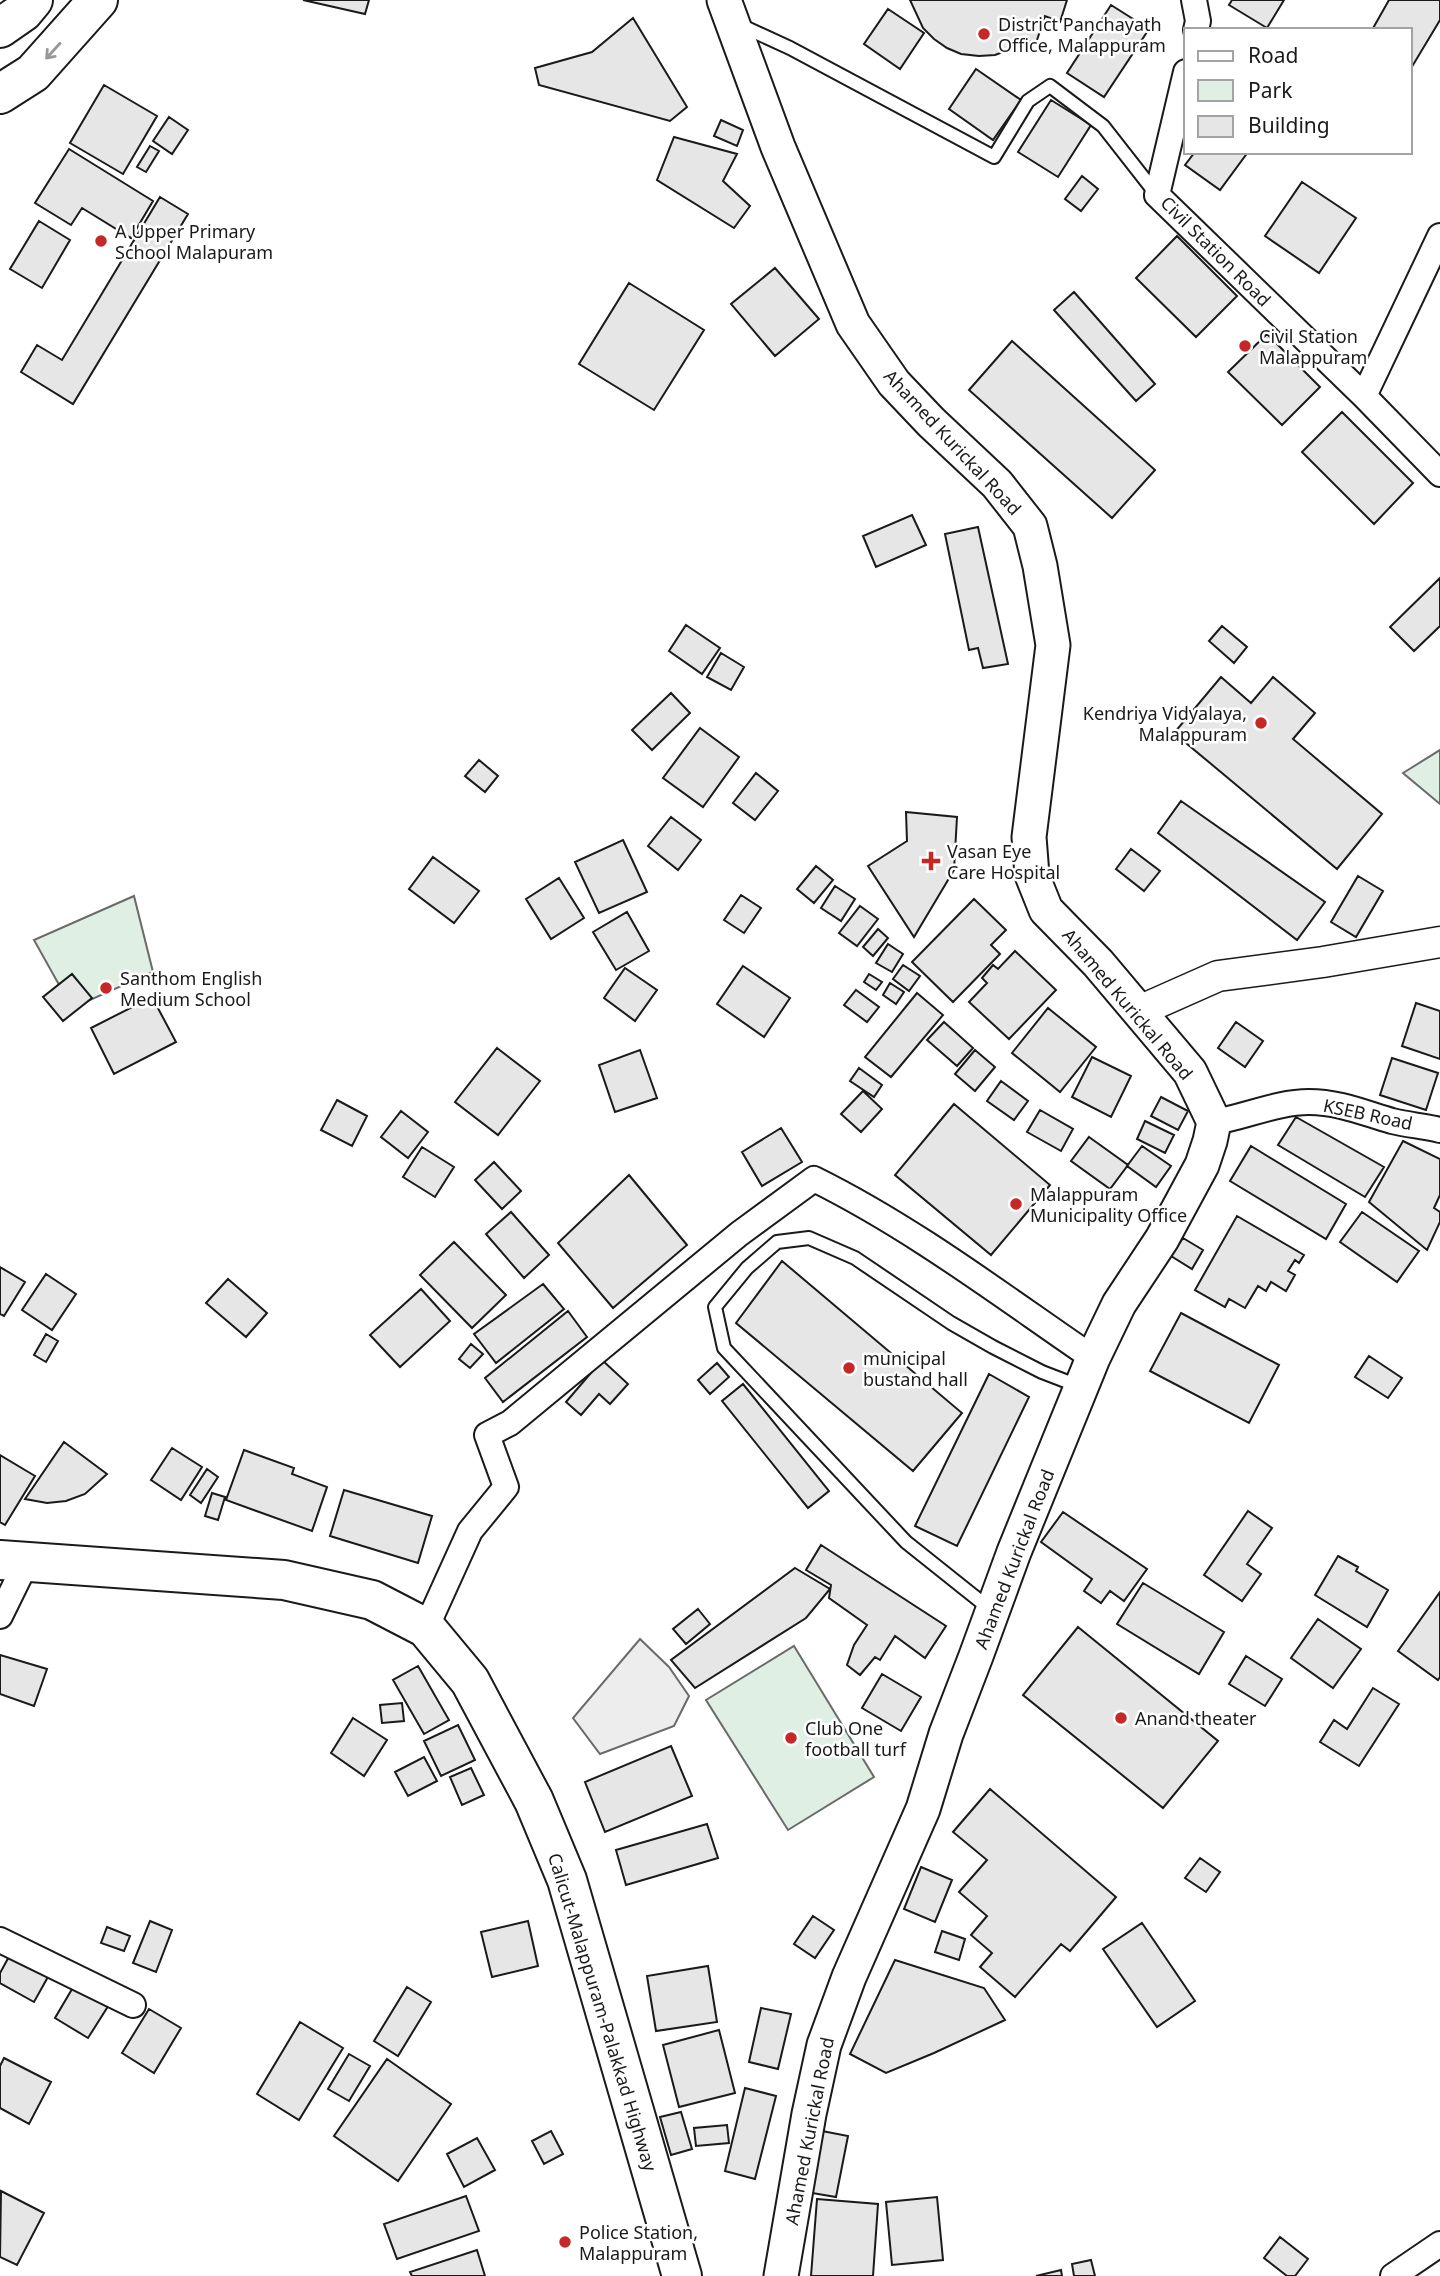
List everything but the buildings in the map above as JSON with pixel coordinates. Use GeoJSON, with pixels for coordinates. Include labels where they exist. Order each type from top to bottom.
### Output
{"type":"FeatureCollection","features":[{"type":"Feature","properties":{"kind":"highway"},"geometry":{"type":"LineString","coordinates":[[0,28],[23,12],[33,0]]}},
{"type":"Feature","properties":{"kind":"highway"},"geometry":{"type":"LineString","coordinates":[[0,93],[33,73],[99,0]]}},
{"type":"Feature","properties":{"kind":"highway","name":"Calicut-Malappuram-Palakkad Highway"},"geometry":{"type":"LineString","coordinates":[[13,1562],[284,1580],[372,1600],[426,1628],[470,1681],[534,1801],[567,1880],[682,2276]]}},
{"type":"Feature","properties":{"kind":"main road","name":"Ahamed Kurickal Road"},"geometry":{"type":"LineString","coordinates":[[727,10],[778,147],[853,324],[894,383],[997,484],[1030,526],[1040,566],[1052,645],[1029,837],[1032,875],[1046,910],[1098,963],[1190,1072],[1214,1122],[1202,1165],[1162,1239],[1119,1304],[1087,1373],[1014,1552],[946,1734],[923,1809],[849,1977],[824,2045],[809,2114],[781,2276]]}},
{"type":"Feature","properties":{"kind":"street"},"geometry":{"type":"LineString","coordinates":[[1194,0],[1198,21],[1196,28]]}},
{"type":"Feature","properties":{"kind":"street","name":"Civil Station Road"},"geometry":{"type":"LineString","coordinates":[[1184,80],[1157,195],[1364,396],[1440,474]]}},
{"type":"Feature","properties":{"kind":"street"},"geometry":{"type":"LineString","coordinates":[[1364,396],[1440,236]]}},
{"type":"Feature","properties":{"kind":"street"},"geometry":{"type":"LineString","coordinates":[[1139,1011],[1218,976],[1440,942]]}},
{"type":"Feature","properties":{"kind":"street","name":"KSEB Road"},"geometry":{"type":"LineString","coordinates":[[1214,1122],[1279,1106],[1308,1102],[1344,1105],[1395,1121],[1440,1130]]}},
{"type":"Feature","properties":{"kind":"street"},"geometry":{"type":"LineString","coordinates":[[426,1628],[470,1531],[506,1487],[487,1435],[510,1423],[739,1234],[814,1179],[849,1196],[956,1264],[1087,1373]]}},
{"type":"Feature","properties":{"kind":"street"},"geometry":{"type":"LineString","coordinates":[[0,1616],[13,1562]]}},
{"type":"Feature","properties":{"kind":"street"},"geometry":{"type":"LineString","coordinates":[[0,1940],[133,2005]]}},
{"type":"Feature","properties":{"kind":"street"},"geometry":{"type":"LineString","coordinates":[[1394,2276],[1440,2244]]}},
{"type":"Feature","properties":{"kind":"lane"},"geometry":{"type":"LineString","coordinates":[[727,10],[790,48],[994,156],[1028,101],[1050,86],[1103,126],[1157,195]]}},
{"type":"Feature","properties":{"kind":"lane"},"geometry":{"type":"LineString","coordinates":[[993,1612],[906,1542],[724,1348],[715,1307],[747,1268],[776,1242],[809,1238],[855,1258],[951,1323],[1042,1372],[1087,1373]]}},
{"type":"Feature","properties":{"kind":"green space"},"geometry":{"type":"Polygon","coordinates":[[[1440,750],[1440,804],[1403,773],[1440,750]]]}},
{"type":"Feature","properties":{"kind":"green space"},"geometry":{"type":"Polygon","coordinates":[[[134,896],[153,972],[72,1008],[34,940],[134,896]]]}},
{"type":"Feature","properties":{"kind":"green space","name":"Club One football turf"},"geometry":{"type":"Polygon","coordinates":[[[794,1646],[874,1777],[788,1830],[706,1700],[794,1646]]]}},
{"type":"Feature","properties":{"kind":"shaded area"},"geometry":{"type":"Polygon","coordinates":[[[640,1639],[669,1667],[689,1696],[674,1726],[600,1754],[573,1718],[640,1639]]]}},
{"type":"Feature","properties":{"kind":"place","name":"District Panchayath Office, Malappuram"},"geometry":{"type":"Point","coordinates":[984,34]}},
{"type":"Feature","properties":{"kind":"place","name":"A Upper Primary School Malapuram"},"geometry":{"type":"Point","coordinates":[101,241]}},
{"type":"Feature","properties":{"kind":"place","name":"Civil Station Malappuram"},"geometry":{"type":"Point","coordinates":[1245,346]}},
{"type":"Feature","properties":{"kind":"place","name":"Kendriya Vidyalaya, Malappuram"},"geometry":{"type":"Point","coordinates":[1261,723]}},
{"type":"Feature","properties":{"kind":"place","name":"Vasan Eye Care Hospital"},"geometry":{"type":"Point","coordinates":[931,861]}},
{"type":"Feature","properties":{"kind":"place","name":"Santhom English Medium School"},"geometry":{"type":"Point","coordinates":[106,988]}},
{"type":"Feature","properties":{"kind":"place","name":"Malappuram Municipality Office"},"geometry":{"type":"Point","coordinates":[1016,1204]}},
{"type":"Feature","properties":{"kind":"place","name":"municipal bustand hall"},"geometry":{"type":"Point","coordinates":[849,1368]}},
{"type":"Feature","properties":{"kind":"place","name":"Anand theater"},"geometry":{"type":"Point","coordinates":[1121,1718]}},
{"type":"Feature","properties":{"kind":"place","name":"Club One football turf"},"geometry":{"type":"Point","coordinates":[791,1738]}},
{"type":"Feature","properties":{"kind":"place","name":"Police Station, Malappuram"},"geometry":{"type":"Point","coordinates":[565,2242]}}]}
